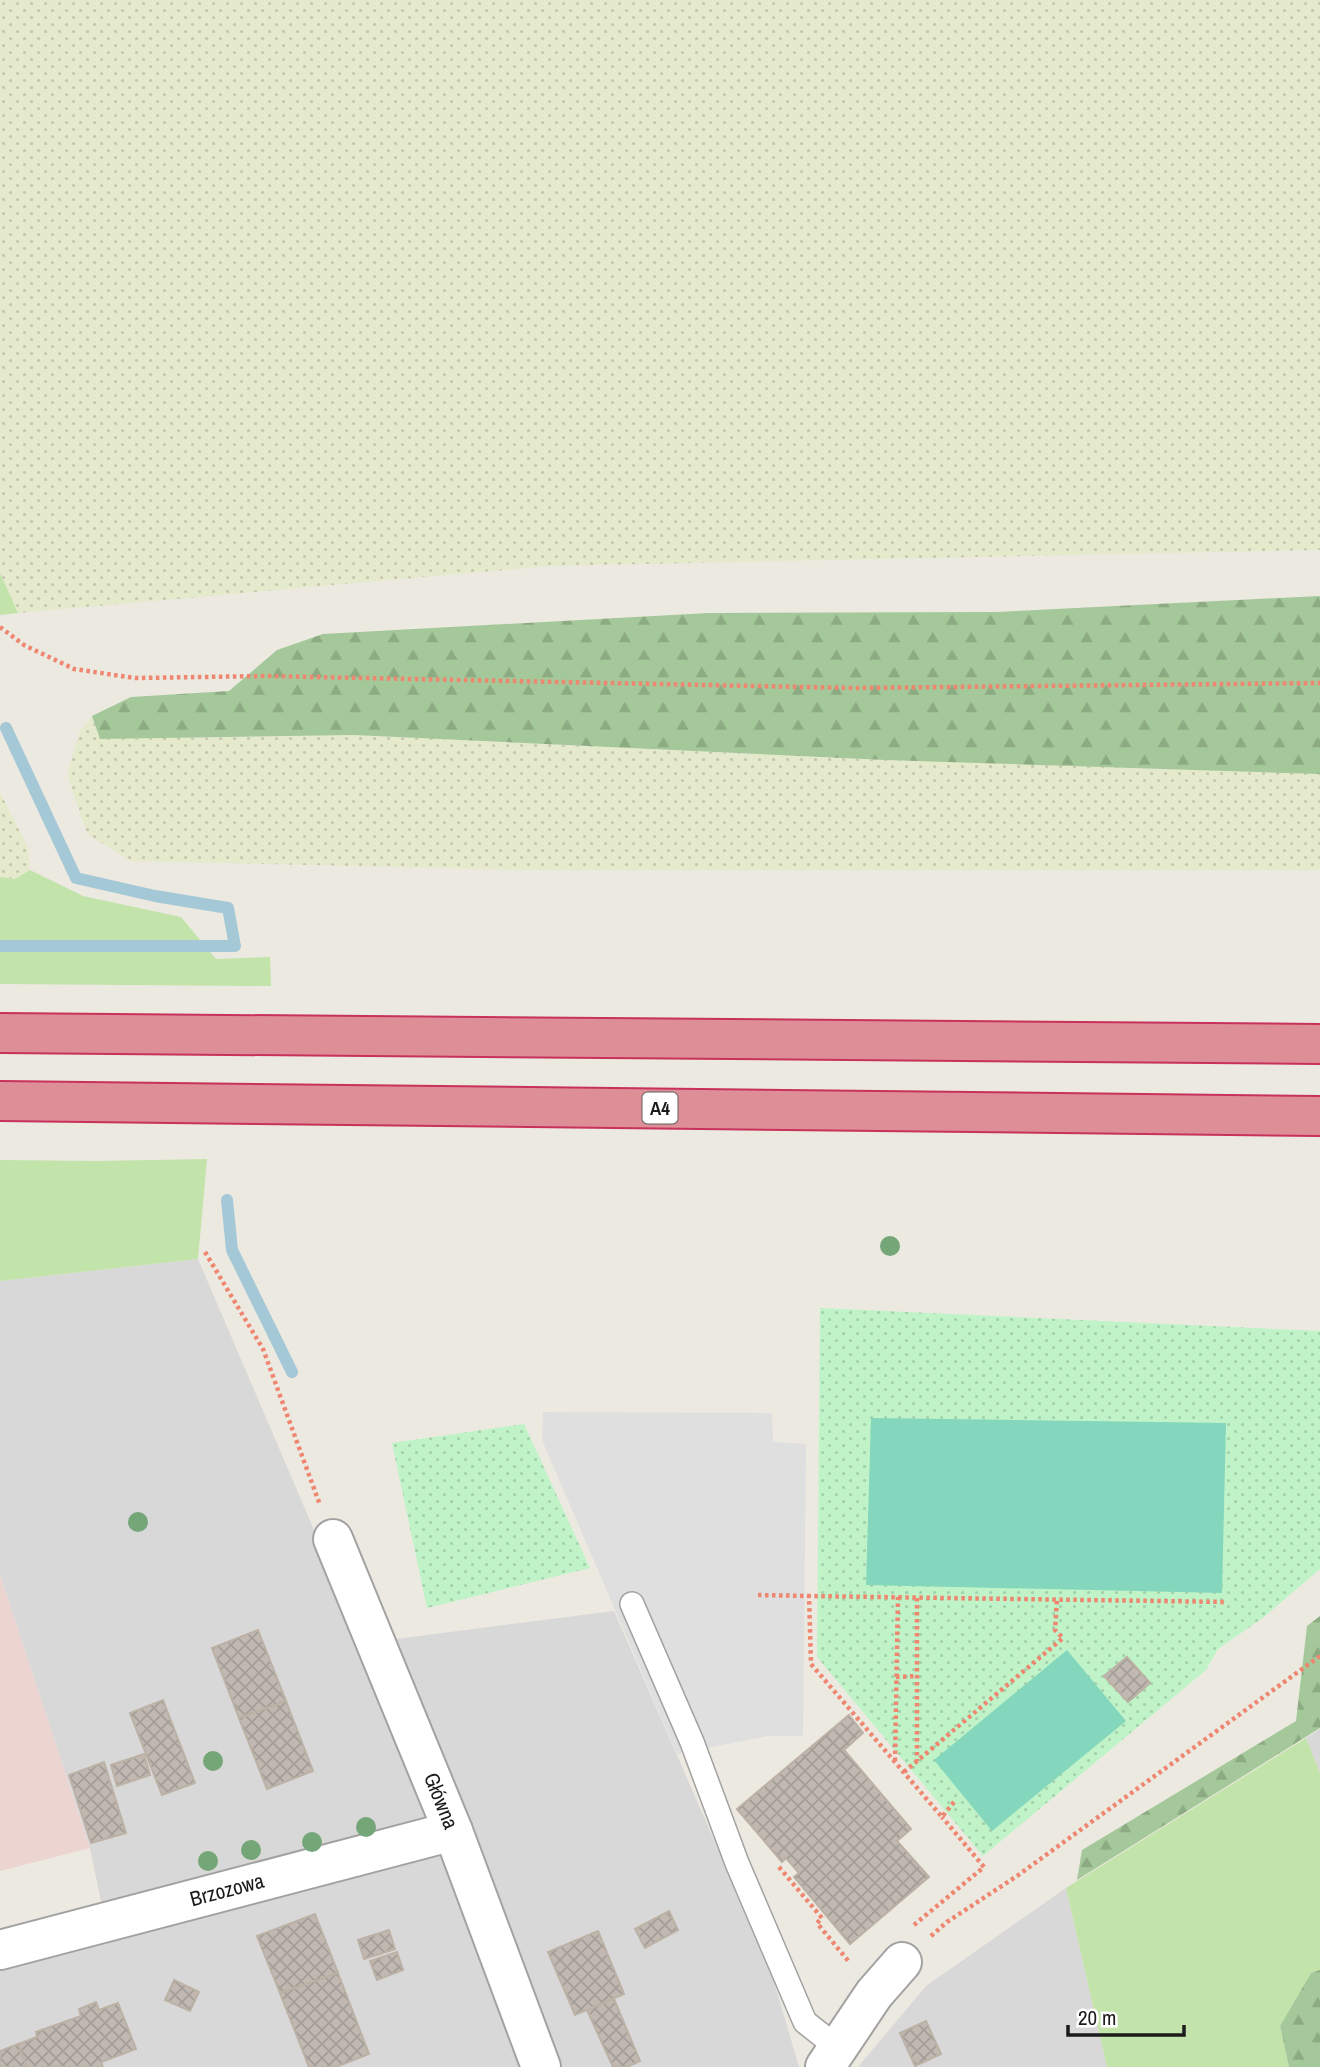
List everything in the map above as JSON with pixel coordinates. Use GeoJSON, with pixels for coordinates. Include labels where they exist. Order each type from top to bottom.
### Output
{"type":"FeatureCollection","features":[{"type":"Feature","properties":{"kind":"highway"},"geometry":{"type":"LineString","coordinates":[[0,1033],[1320,1044]]}},
{"type":"Feature","properties":{"kind":"highway","name":"A4"},"geometry":{"type":"LineString","coordinates":[[0,1101],[1320,1116]]}},
{"type":"Feature","properties":{"kind":"street","name":"Główna"},"geometry":{"type":"LineString","coordinates":[[333,1539],[453,1830],[541,2067]]}},
{"type":"Feature","properties":{"kind":"street","name":"Brzozowa"},"geometry":{"type":"LineString","coordinates":[[0,1950],[453,1830]]}},
{"type":"Feature","properties":{"kind":"street"},"geometry":{"type":"LineString","coordinates":[[831,2057],[906,1945]]}},
{"type":"Feature","properties":{"kind":"lane"},"geometry":{"type":"LineString","coordinates":[[632,1605],[692,1742],[737,1863],[805,2021],[831,2057]]}},
{"type":"Feature","properties":{"kind":"path"},"geometry":{"type":"LineString","coordinates":[[0,627],[24,645],[74,669],[135,678],[267,676],[854,688],[1320,683]]}},
{"type":"Feature","properties":{"kind":"path"},"geometry":{"type":"LineString","coordinates":[[205,1252],[262,1349],[333,1539]]}},
{"type":"Feature","properties":{"kind":"path"},"geometry":{"type":"LineString","coordinates":[[758,1595],[1226,1602]]}},
{"type":"Feature","properties":{"kind":"path"},"geometry":{"type":"LineString","coordinates":[[809,1597],[811,1664],[984,1867],[906,1945]]}},
{"type":"Feature","properties":{"kind":"path"},"geometry":{"type":"LineString","coordinates":[[895,1761],[898,1597]]}},
{"type":"Feature","properties":{"kind":"path"},"geometry":{"type":"LineString","coordinates":[[917,1598],[917,1761]]}},
{"type":"Feature","properties":{"kind":"path"},"geometry":{"type":"LineString","coordinates":[[904,1772],[1063,1638],[1055,1630],[1056,1599]]}},
{"type":"Feature","properties":{"kind":"path"},"geometry":{"type":"LineString","coordinates":[[906,1945],[947,1922],[1017,1876],[1320,1656]]}},
{"type":"Feature","properties":{"kind":"path"},"geometry":{"type":"LineString","coordinates":[[896,1677],[917,1676]]}},
{"type":"Feature","properties":{"kind":"path"},"geometry":{"type":"LineString","coordinates":[[942,1817],[954,1802]]}},
{"type":"Feature","properties":{"kind":"path"},"geometry":{"type":"LineString","coordinates":[[779,1867],[822,1918],[817,1923],[874,1994]]}},
{"type":"Feature","properties":{"kind":"shaded area"},"geometry":{"type":"Polygon","coordinates":[[[198,1259],[356,1628],[434,1821],[467,1813],[396,1639],[614,1611],[770,1968],[799,2067],[0,2067],[0,1968],[109,1940],[90,1848],[0,1575],[0,1281],[198,1259]]]}},
{"type":"Feature","properties":{"kind":"shaded area"},"geometry":{"type":"Polygon","coordinates":[[[543,1412],[772,1413],[773,1442],[806,1444],[803,1736],[768,1736],[677,1754],[542,1440],[543,1412]]]}},
{"type":"Feature","properties":{"kind":"shaded area"},"geometry":{"type":"Polygon","coordinates":[[[0,1575],[90,1848],[0,1871],[0,1575]]]}},
{"type":"Feature","properties":{"kind":"shaded area"},"geometry":{"type":"Polygon","coordinates":[[[1320,1729],[1320,1773],[1306,1738],[1320,1729]]]}},
{"type":"Feature","properties":{"kind":"shaded area"},"geometry":{"type":"Polygon","coordinates":[[[1066,1888],[1107,2067],[858,2067],[926,1986],[1066,1888]]]}},
{"type":"Feature","properties":{"kind":"green space"},"geometry":{"type":"Polygon","coordinates":[[[0,0],[1320,0],[1320,550],[549,566],[18,613],[0,573],[0,0]]]}},
{"type":"Feature","properties":{"kind":"green space"},"geometry":{"type":"Polygon","coordinates":[[[0,573],[18,613],[0,615],[0,573]]]}},
{"type":"Feature","properties":{"kind":"green space"},"geometry":{"type":"Polygon","coordinates":[[[1320,596],[1320,774],[885,760],[354,735],[100,739],[92,716],[131,697],[229,691],[277,650],[323,634],[708,613],[996,612],[1320,596]]]}},
{"type":"Feature","properties":{"kind":"green space"},"geometry":{"type":"Polygon","coordinates":[[[92,716],[100,739],[354,735],[885,760],[1320,767],[1320,870],[523,870],[131,861],[87,834],[67,774],[80,730],[92,716]]]}},
{"type":"Feature","properties":{"kind":"green space"},"geometry":{"type":"Polygon","coordinates":[[[0,792],[28,847],[30,870],[15,879],[0,877],[0,792]]]}},
{"type":"Feature","properties":{"kind":"green space"},"geometry":{"type":"Polygon","coordinates":[[[30,870],[83,896],[181,917],[216,959],[270,957],[271,986],[0,984],[0,877],[15,879],[30,870]]]}},
{"type":"Feature","properties":{"kind":"green space"},"geometry":{"type":"Polygon","coordinates":[[[207,1159],[198,1259],[0,1281],[0,1160],[207,1159]]]}},
{"type":"Feature","properties":{"kind":"green space"},"geometry":{"type":"Polygon","coordinates":[[[820,1308],[1320,1331],[1320,1569],[1264,1617],[1218,1649],[1206,1670],[983,1856],[817,1657],[820,1308]]]}},
{"type":"Feature","properties":{"kind":"green space"},"geometry":{"type":"Polygon","coordinates":[[[871,1418],[1226,1423],[1222,1593],[866,1585],[871,1418]]]}},
{"type":"Feature","properties":{"kind":"green space"},"geometry":{"type":"Polygon","coordinates":[[[524,1424],[590,1568],[427,1608],[392,1443],[524,1424]]]}},
{"type":"Feature","properties":{"kind":"green space"},"geometry":{"type":"Polygon","coordinates":[[[1320,1616],[1320,1728],[1077,1880],[1082,1850],[1296,1721],[1307,1626],[1320,1616]]]}},
{"type":"Feature","properties":{"kind":"green space"},"geometry":{"type":"Polygon","coordinates":[[[1067,1650],[1126,1721],[992,1831],[934,1760],[1067,1650]]]}},
{"type":"Feature","properties":{"kind":"green space"},"geometry":{"type":"Polygon","coordinates":[[[1306,1738],[1320,1773],[1320,1970],[1311,1973],[1280,2026],[1289,2067],[1107,2067],[1066,1888],[1306,1738]]]}},
{"type":"Feature","properties":{"kind":"green space"},"geometry":{"type":"Polygon","coordinates":[[[1320,1970],[1320,2067],[1289,2067],[1280,2026],[1311,1973],[1320,1970]]]}},
{"type":"Feature","properties":{"kind":"building"},"geometry":{"type":"Polygon","coordinates":[[[258,1630],[286,1701],[239,1718],[212,1648],[258,1630]]]}},
{"type":"Feature","properties":{"kind":"building"},"geometry":{"type":"Polygon","coordinates":[[[1127,1657],[1150,1683],[1128,1702],[1104,1676],[1127,1657]]]}},
{"type":"Feature","properties":{"kind":"building"},"geometry":{"type":"Polygon","coordinates":[[[163,1700],[195,1783],[162,1795],[130,1713],[163,1700]]]}},
{"type":"Feature","properties":{"kind":"building"},"geometry":{"type":"Polygon","coordinates":[[[286,1701],[313,1771],[267,1789],[239,1718],[286,1701]]]}},
{"type":"Feature","properties":{"kind":"building"},"geometry":{"type":"Polygon","coordinates":[[[849,1715],[863,1733],[844,1750],[911,1829],[897,1841],[929,1877],[850,1944],[794,1877],[799,1873],[786,1858],[782,1862],[737,1809],[849,1715]]]}},
{"type":"Feature","properties":{"kind":"building"},"geometry":{"type":"Polygon","coordinates":[[[144,1754],[150,1775],[117,1786],[111,1765],[144,1754]]]}},
{"type":"Feature","properties":{"kind":"building"},"geometry":{"type":"Polygon","coordinates":[[[104,1762],[126,1833],[91,1843],[69,1775],[104,1762]]]}},
{"type":"Feature","properties":{"kind":"building"},"geometry":{"type":"Polygon","coordinates":[[[669,1911],[678,1930],[645,1948],[635,1929],[669,1911]]]}},
{"type":"Feature","properties":{"kind":"building"},"geometry":{"type":"Polygon","coordinates":[[[315,1914],[338,1973],[280,1993],[257,1936],[315,1914]]]}},
{"type":"Feature","properties":{"kind":"building"},"geometry":{"type":"Polygon","coordinates":[[[389,1930],[395,1949],[364,1959],[358,1940],[389,1930]]]}},
{"type":"Feature","properties":{"kind":"building"},"geometry":{"type":"Polygon","coordinates":[[[598,1931],[624,1994],[575,2015],[548,1952],[598,1931]]]}},
{"type":"Feature","properties":{"kind":"building"},"geometry":{"type":"Polygon","coordinates":[[[397,1952],[403,1970],[377,1980],[370,1961],[397,1952]]]}},
{"type":"Feature","properties":{"kind":"building"},"geometry":{"type":"Polygon","coordinates":[[[338,1973],[369,2054],[336,2067],[309,2067],[280,1993],[338,1973]]]}},
{"type":"Feature","properties":{"kind":"building"},"geometry":{"type":"Polygon","coordinates":[[[174,1980],[199,1992],[190,2011],[165,2000],[174,1980]]]}},
{"type":"Feature","properties":{"kind":"building"},"geometry":{"type":"Polygon","coordinates":[[[614,1999],[640,2061],[627,2067],[613,2067],[587,2010],[614,1999]]]}},
{"type":"Feature","properties":{"kind":"building"},"geometry":{"type":"Polygon","coordinates":[[[96,2002],[99,2010],[118,2003],[136,2049],[101,2062],[103,2067],[27,2067],[18,2044],[37,2037],[36,2032],[81,2016],[79,2009],[96,2002]]]}},
{"type":"Feature","properties":{"kind":"building"},"geometry":{"type":"Polygon","coordinates":[[[926,2021],[941,2054],[915,2066],[900,2033],[926,2021]]]}},
{"type":"Feature","properties":{"kind":"building"},"geometry":{"type":"Polygon","coordinates":[[[18,2044],[27,2067],[0,2067],[0,2051],[18,2044]]]}},
{"type":"Feature","properties":{"kind":"waterway"},"geometry":{"type":"LineString","coordinates":[[0,946],[235,946],[228,908],[155,896],[76,878],[6,728]]}},
{"type":"Feature","properties":{"kind":"waterway"},"geometry":{"type":"LineString","coordinates":[[227,1200],[232,1250],[292,1372]]}}]}
